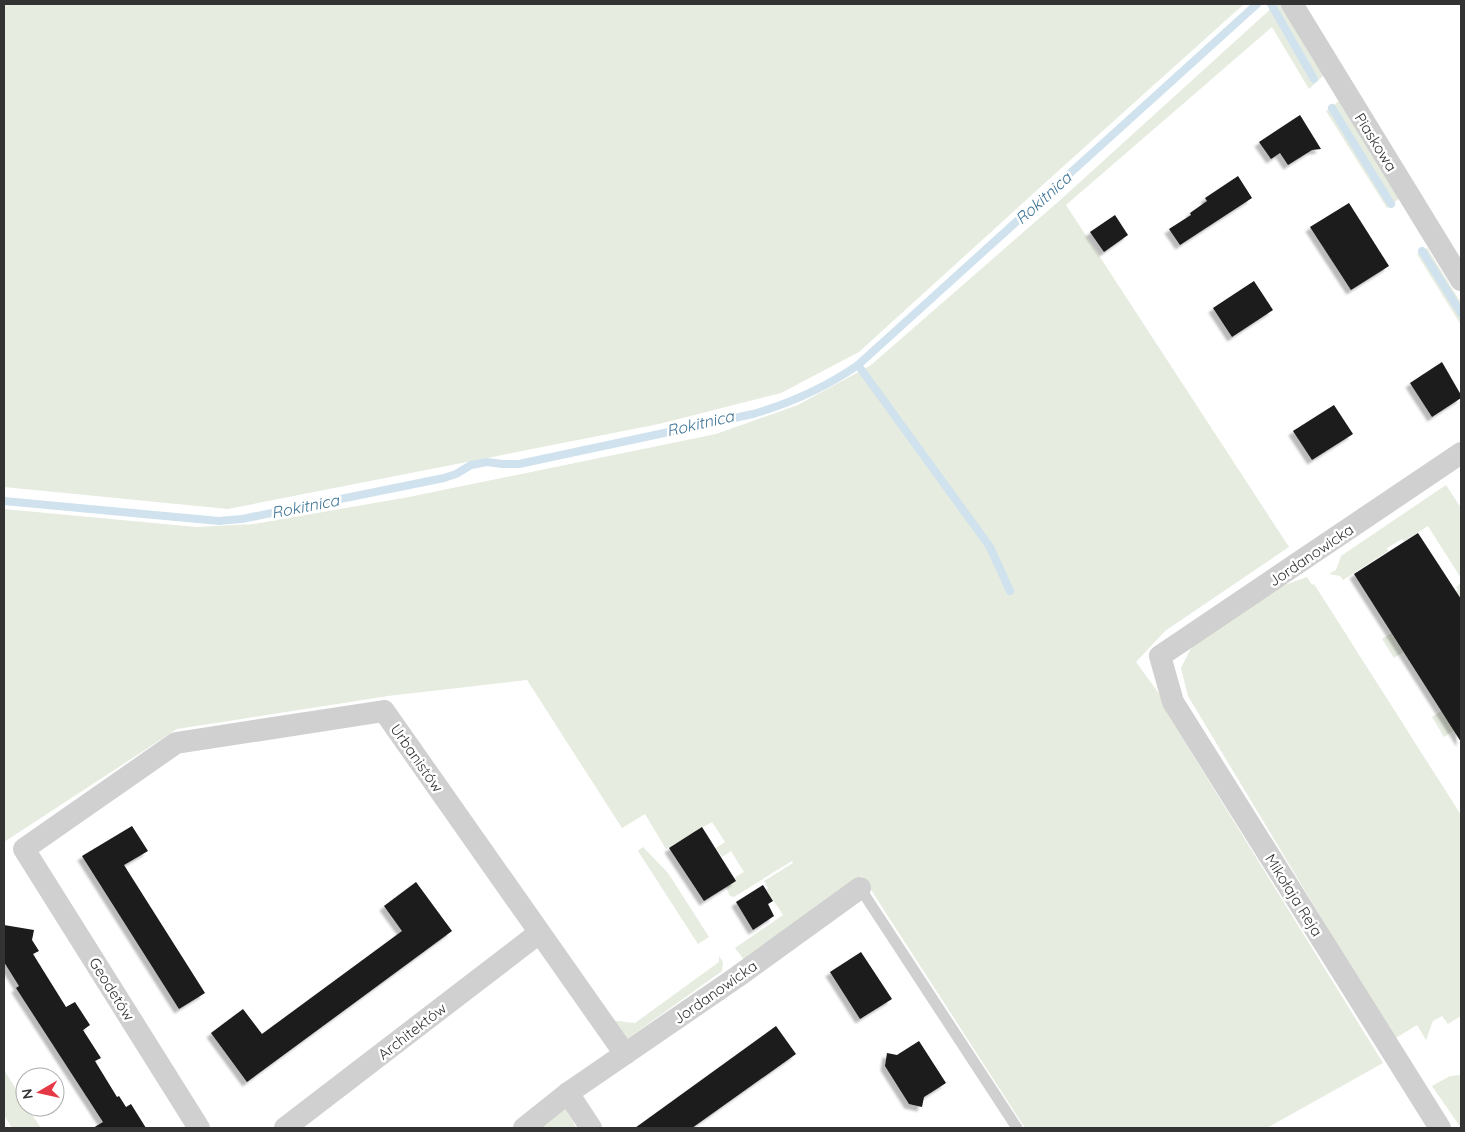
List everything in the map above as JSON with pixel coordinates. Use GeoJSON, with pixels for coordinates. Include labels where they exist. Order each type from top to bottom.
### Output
{"type":"FeatureCollection","features":[{"type":"Feature","properties":{"kind":"street","name":"Piaskowa"},"geometry":{"type":"LineString","coordinates":[[1292,4],[1461,280]]}},
{"type":"Feature","properties":{"kind":"street","name":"Jordanowicka"},"geometry":{"type":"LineString","coordinates":[[1160,656],[1461,453]]}},
{"type":"Feature","properties":{"kind":"street","name":"Mikołaja Reja"},"geometry":{"type":"LineString","coordinates":[[1160,656],[1173,702],[1440,1128]]}},
{"type":"Feature","properties":{"kind":"street","name":"Urbanistów"},"geometry":{"type":"LineString","coordinates":[[24,849],[176,743],[384,711],[625,1054]]}},
{"type":"Feature","properties":{"kind":"street","name":"Geodetów"},"geometry":{"type":"LineString","coordinates":[[24,849],[199,1128]]}},
{"type":"Feature","properties":{"kind":"street","name":"Jordanowicka"},"geometry":{"type":"LineString","coordinates":[[524,1128],[568,1093],[860,888]]}},
{"type":"Feature","properties":{"kind":"street","name":"Architektów"},"geometry":{"type":"LineString","coordinates":[[285,1128],[539,933]]}},
{"type":"Feature","properties":{"kind":"street"},"geometry":{"type":"LineString","coordinates":[[568,1093],[589,1125]]}},
{"type":"Feature","properties":{"kind":"lane"},"geometry":{"type":"LineString","coordinates":[[860,888],[1017,1128]]}},
{"type":"Feature","properties":{"kind":"shaded area"},"geometry":{"type":"Polygon","coordinates":[[[4,4],[1244,4],[859,352],[781,393],[659,424],[228,509],[4,487],[4,4]]]}},
{"type":"Feature","properties":{"kind":"shaded area"},"geometry":{"type":"Polygon","coordinates":[[[1276,4],[1281,4],[1327,72],[1309,89],[1272,27],[1066,205],[1289,547],[1165,631],[1136,662],[1163,699],[1167,713],[1383,1063],[1267,1128],[1025,1128],[862,876],[745,961],[735,948],[783,915],[766,889],[768,888],[764,881],[793,863],[792,861],[734,897],[730,896],[726,887],[736,880],[734,878],[744,872],[731,851],[722,857],[716,848],[725,842],[712,822],[666,849],[645,814],[622,828],[527,680],[388,696],[177,729],[4,842],[4,509],[196,527],[254,524],[409,497],[716,434],[798,405],[871,365],[1058,202],[1276,4]]]}},
{"type":"Feature","properties":{"kind":"shaded area"},"geometry":{"type":"Polygon","coordinates":[[[1339,101],[1400,198],[1387,208],[1326,111],[1339,101]]]}},
{"type":"Feature","properties":{"kind":"shaded area"},"geometry":{"type":"Polygon","coordinates":[[[1427,248],[1461,303],[1461,325],[1417,254],[1427,248]]]}},
{"type":"Feature","properties":{"kind":"shaded area"},"geometry":{"type":"Polygon","coordinates":[[[1446,485],[1461,508],[1461,578],[1428,526],[1404,541],[1402,539],[1387,548],[1388,551],[1343,580],[1340,576],[1329,574],[1336,570],[1341,556],[1446,485]]]}},
{"type":"Feature","properties":{"kind":"shaded area"},"geometry":{"type":"Polygon","coordinates":[[[1307,577],[1312,585],[1314,584],[1461,815],[1461,1016],[1448,1024],[1442,1016],[1433,1021],[1426,1040],[1417,1025],[1394,1039],[1188,696],[1181,668],[1190,650],[1202,635],[1282,586],[1307,577]]]}},
{"type":"Feature","properties":{"kind":"shaded area"},"geometry":{"type":"Polygon","coordinates":[[[1461,583],[1461,615],[1394,658],[1382,639],[1458,590],[1456,587],[1461,583]]]}},
{"type":"Feature","properties":{"kind":"shaded area"},"geometry":{"type":"Polygon","coordinates":[[[1461,699],[1461,726],[1444,737],[1432,717],[1461,699]]]}},
{"type":"Feature","properties":{"kind":"shaded area"},"geometry":{"type":"Polygon","coordinates":[[[643,847],[668,873],[709,937],[698,944],[638,851],[643,847]]]}},
{"type":"Feature","properties":{"kind":"shaded area"},"geometry":{"type":"Polygon","coordinates":[[[719,956],[723,962],[722,971],[623,1042],[608,1020],[635,1023],[719,962],[719,956]]]}},
{"type":"Feature","properties":{"kind":"shaded area"},"geometry":{"type":"Polygon","coordinates":[[[4,1070],[15,1087],[15,1117],[34,1117],[41,1128],[12,1128],[4,1115],[4,1070]]]}},
{"type":"Feature","properties":{"kind":"shaded area"},"geometry":{"type":"Polygon","coordinates":[[[1461,1075],[1461,1128],[1432,1086],[1450,1076],[1461,1075]]]}},
{"type":"Feature","properties":{"kind":"shaded area"},"geometry":{"type":"Polygon","coordinates":[[[565,1105],[576,1128],[537,1128],[565,1105]]]}},
{"type":"Feature","properties":{"kind":"building"},"geometry":{"type":"Polygon","coordinates":[[[1300,115],[1321,149],[1312,150],[1288,165],[1280,153],[1271,159],[1259,142],[1300,115]]]}},
{"type":"Feature","properties":{"kind":"building"},"geometry":{"type":"Polygon","coordinates":[[[1238,176],[1252,198],[1180,245],[1169,229],[1191,215],[1190,213],[1207,201],[1205,198],[1238,176]]]}},
{"type":"Feature","properties":{"kind":"building"},"geometry":{"type":"Polygon","coordinates":[[[1349,203],[1389,266],[1351,290],[1310,227],[1349,203]]]}},
{"type":"Feature","properties":{"kind":"building"},"geometry":{"type":"Polygon","coordinates":[[[1115,215],[1128,235],[1104,252],[1090,232],[1115,215]]]}},
{"type":"Feature","properties":{"kind":"building"},"geometry":{"type":"Polygon","coordinates":[[[1254,281],[1273,310],[1232,337],[1213,308],[1254,281]]]}},
{"type":"Feature","properties":{"kind":"building"},"geometry":{"type":"Polygon","coordinates":[[[1442,362],[1461,398],[1432,417],[1410,383],[1442,362]]]}},
{"type":"Feature","properties":{"kind":"building"},"geometry":{"type":"Polygon","coordinates":[[[1334,405],[1353,434],[1312,460],[1293,431],[1334,405]]]}},
{"type":"Feature","properties":{"kind":"building"},"geometry":{"type":"Polygon","coordinates":[[[1418,533],[1461,599],[1461,742],[1354,574],[1418,533]]]}},
{"type":"Feature","properties":{"kind":"building"},"geometry":{"type":"Polygon","coordinates":[[[132,826],[148,851],[124,865],[205,993],[179,1009],[82,856],[132,826]]]}},
{"type":"Feature","properties":{"kind":"building"},"geometry":{"type":"Polygon","coordinates":[[[702,827],[736,881],[704,901],[669,848],[702,827]]]}},
{"type":"Feature","properties":{"kind":"building"},"geometry":{"type":"Polygon","coordinates":[[[416,882],[452,931],[247,1082],[211,1033],[243,1009],[262,1034],[402,931],[384,906],[416,882]]]}},
{"type":"Feature","properties":{"kind":"building"},"geometry":{"type":"Polygon","coordinates":[[[763,885],[773,901],[768,904],[774,916],[753,930],[736,902],[763,885]]]}},
{"type":"Feature","properties":{"kind":"building"},"geometry":{"type":"Polygon","coordinates":[[[4,925],[34,930],[32,940],[39,951],[33,954],[66,1007],[75,1002],[90,1025],[83,1030],[101,1058],[95,1061],[117,1097],[119,1096],[126,1107],[131,1104],[146,1128],[93,1128],[103,1122],[16,988],[19,986],[4,962],[4,925]]]}},
{"type":"Feature","properties":{"kind":"building"},"geometry":{"type":"Polygon","coordinates":[[[861,952],[892,999],[860,1019],[830,972],[861,952]]]}},
{"type":"Feature","properties":{"kind":"building"},"geometry":{"type":"Polygon","coordinates":[[[776,1026],[796,1054],[692,1128],[635,1128],[776,1026]]]}},
{"type":"Feature","properties":{"kind":"building"},"geometry":{"type":"Polygon","coordinates":[[[919,1041],[946,1083],[924,1097],[922,1107],[909,1104],[885,1066],[887,1053],[897,1055],[919,1041]]]}},
{"type":"Feature","properties":{"kind":"waterway","name":"Rokitnica"},"geometry":{"type":"LineString","coordinates":[[4,501],[219,521],[242,519],[444,478],[456,474],[471,465],[487,462],[519,464],[753,414],[781,405],[821,387],[858,365],[1257,4]]}},
{"type":"Feature","properties":{"kind":"waterway"},"geometry":{"type":"LineString","coordinates":[[1271,4],[1314,79]]}},
{"type":"Feature","properties":{"kind":"waterway"},"geometry":{"type":"LineString","coordinates":[[1332,108],[1391,204]]}},
{"type":"Feature","properties":{"kind":"waterway"},"geometry":{"type":"LineString","coordinates":[[1422,251],[1461,313]]}},
{"type":"Feature","properties":{"kind":"waterway"},"geometry":{"type":"LineString","coordinates":[[858,365],[990,547],[1010,591]]}}]}
